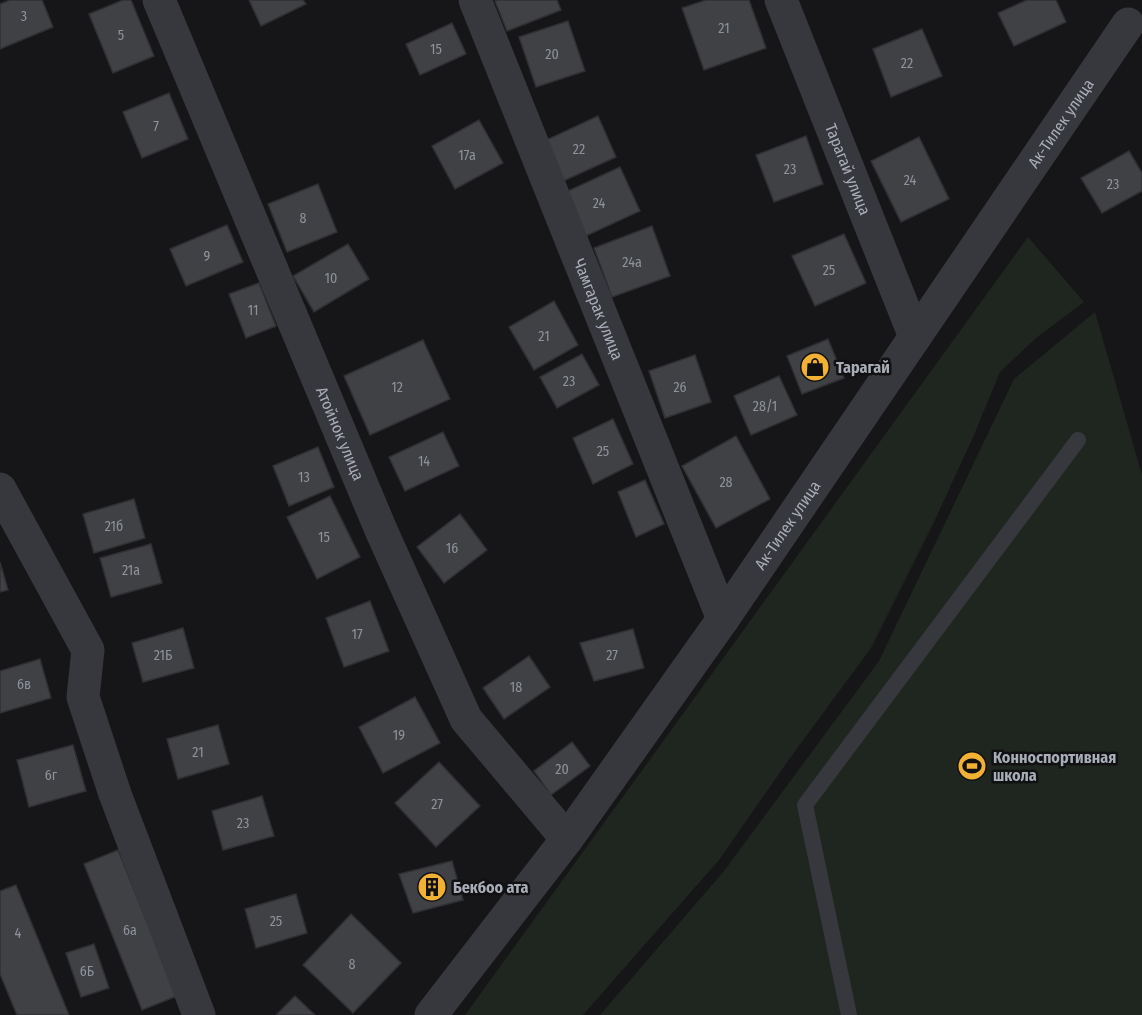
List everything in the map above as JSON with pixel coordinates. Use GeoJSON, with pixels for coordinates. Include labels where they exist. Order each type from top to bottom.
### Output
{"type":"FeatureCollection","features":[{"type":"Feature","properties":{"kind":"street","name":"Атойнок улица"},"geometry":{"type":"LineString","coordinates":[[159,0],[381,530],[466,719],[567,839]]}},
{"type":"Feature","properties":{"kind":"street","name":"Чамгарак улица"},"geometry":{"type":"LineString","coordinates":[[475,0],[723,619]]}},
{"type":"Feature","properties":{"kind":"street","name":"Тарагай улица"},"geometry":{"type":"LineString","coordinates":[[781,0],[915,337]]}},
{"type":"Feature","properties":{"kind":"street","name":"Ак-Тилек улица"},"geometry":{"type":"LineString","coordinates":[[431,1015],[567,839],[723,619],[1129,23]]}},
{"type":"Feature","properties":{"kind":"street"},"geometry":{"type":"LineString","coordinates":[[0,489],[88,650],[83,697],[115,794],[199,1015]]}},
{"type":"Feature","properties":{"kind":"lane"},"geometry":{"type":"LineString","coordinates":[[849,1015],[805,805],[1078,440]]}},
{"type":"Feature","properties":{"kind":"shaded area"},"geometry":{"type":"Polygon","coordinates":[[[1028,237],[1084,302],[1036,338],[1000,372],[934,522],[871,648],[719,860],[583,1015],[465,1015],[1028,237]]]}},
{"type":"Feature","properties":{"kind":"shaded area","name":"Конноспортивная школа"},"geometry":{"type":"Polygon","coordinates":[[[1095,312],[1142,475],[1142,1015],[600,1015],[724,871],[879,661],[1014,379],[1095,312]]]}},
{"type":"Feature","properties":{"kind":"building"},"geometry":{"type":"Polygon","coordinates":[[[10,0],[42,0],[53,27],[0,49],[0,4],[10,0]]]}},
{"type":"Feature","properties":{"kind":"building"},"geometry":{"type":"Polygon","coordinates":[[[123,0],[131,0],[154,56],[113,73],[89,14],[123,0]]]}},
{"type":"Feature","properties":{"kind":"building"},"geometry":{"type":"Polygon","coordinates":[[[249,0],[303,0],[306,4],[261,26],[249,0]]]}},
{"type":"Feature","properties":{"kind":"building"},"geometry":{"type":"Polygon","coordinates":[[[557,0],[561,10],[507,31],[495,1],[557,0]]]}},
{"type":"Feature","properties":{"kind":"building"},"geometry":{"type":"Polygon","coordinates":[[[706,0],[749,0],[766,48],[704,70],[682,8],[706,0]]]}},
{"type":"Feature","properties":{"kind":"building"},"geometry":{"type":"Polygon","coordinates":[[[1027,0],[1056,0],[1066,22],[1014,46],[998,13],[1027,0]]]}},
{"type":"Feature","properties":{"kind":"building"},"geometry":{"type":"Polygon","coordinates":[[[568,21],[585,71],[536,87],[519,37],[568,21]]]}},
{"type":"Feature","properties":{"kind":"building"},"geometry":{"type":"Polygon","coordinates":[[[452,23],[466,54],[420,75],[406,44],[452,23]]]}},
{"type":"Feature","properties":{"kind":"building"},"geometry":{"type":"Polygon","coordinates":[[[922,29],[942,76],[891,97],[873,49],[922,29]]]}},
{"type":"Feature","properties":{"kind":"building"},"geometry":{"type":"Polygon","coordinates":[[[169,93],[188,139],[142,158],[123,112],[169,93]]]}},
{"type":"Feature","properties":{"kind":"building"},"geometry":{"type":"Polygon","coordinates":[[[598,116],[616,157],[561,182],[542,142],[598,116]]]}},
{"type":"Feature","properties":{"kind":"building"},"geometry":{"type":"Polygon","coordinates":[[[479,120],[503,163],[455,189],[432,146],[479,120]]]}},
{"type":"Feature","properties":{"kind":"building"},"geometry":{"type":"Polygon","coordinates":[[[806,136],[823,184],[774,202],[756,155],[806,136]]]}},
{"type":"Feature","properties":{"kind":"building"},"geometry":{"type":"Polygon","coordinates":[[[919,137],[949,199],[901,222],[871,161],[919,137]]]}},
{"type":"Feature","properties":{"kind":"building"},"geometry":{"type":"Polygon","coordinates":[[[1129,151],[1142,173],[1142,191],[1102,213],[1081,178],[1129,151]]]}},
{"type":"Feature","properties":{"kind":"building"},"geometry":{"type":"Polygon","coordinates":[[[620,167],[640,211],[577,240],[557,196],[620,167]]]}},
{"type":"Feature","properties":{"kind":"building"},"geometry":{"type":"Polygon","coordinates":[[[318,184],[337,232],[287,252],[268,204],[318,184]]]}},
{"type":"Feature","properties":{"kind":"building"},"geometry":{"type":"Polygon","coordinates":[[[227,225],[243,262],[186,286],[170,249],[227,225]]]}},
{"type":"Feature","properties":{"kind":"building"},"geometry":{"type":"Polygon","coordinates":[[[652,226],[670,276],[612,297],[594,248],[652,226]]]}},
{"type":"Feature","properties":{"kind":"building"},"geometry":{"type":"Polygon","coordinates":[[[844,234],[866,283],[815,306],[792,256],[844,234]]]}},
{"type":"Feature","properties":{"kind":"building"},"geometry":{"type":"Polygon","coordinates":[[[348,244],[369,279],[314,312],[293,276],[348,244]]]}},
{"type":"Feature","properties":{"kind":"building"},"geometry":{"type":"Polygon","coordinates":[[[259,283],[276,326],[246,338],[229,294],[259,283]]]}},
{"type":"Feature","properties":{"kind":"building"},"geometry":{"type":"Polygon","coordinates":[[[554,301],[578,345],[534,370],[509,327],[554,301]]]}},
{"type":"Feature","properties":{"kind":"building","name":"Тарагай"},"geometry":{"type":"Polygon","coordinates":[[[828,339],[844,378],[802,394],[787,356],[828,339]]]}},
{"type":"Feature","properties":{"kind":"building"},"geometry":{"type":"Polygon","coordinates":[[[423,340],[450,399],[370,435],[344,376],[423,340]]]}},
{"type":"Feature","properties":{"kind":"building"},"geometry":{"type":"Polygon","coordinates":[[[582,354],[599,385],[557,408],[540,377],[582,354]]]}},
{"type":"Feature","properties":{"kind":"building"},"geometry":{"type":"Polygon","coordinates":[[[695,355],[711,402],[665,418],[649,371],[695,355]]]}},
{"type":"Feature","properties":{"kind":"building"},"geometry":{"type":"Polygon","coordinates":[[[779,376],[797,415],[751,435],[734,396],[779,376]]]}},
{"type":"Feature","properties":{"kind":"building"},"geometry":{"type":"Polygon","coordinates":[[[613,419],[633,464],[593,484],[573,438],[613,419]]]}},
{"type":"Feature","properties":{"kind":"building"},"geometry":{"type":"Polygon","coordinates":[[[443,432],[459,466],[405,491],[389,457],[443,432]]]}},
{"type":"Feature","properties":{"kind":"building"},"geometry":{"type":"Polygon","coordinates":[[[736,436],[770,499],[716,528],[682,466],[736,436]]]}},
{"type":"Feature","properties":{"kind":"building"},"geometry":{"type":"Polygon","coordinates":[[[318,447],[334,487],[289,506],[273,466],[318,447]]]}},
{"type":"Feature","properties":{"kind":"building"},"geometry":{"type":"Polygon","coordinates":[[[645,480],[664,524],[636,537],[618,492],[645,480]]]}},
{"type":"Feature","properties":{"kind":"building"},"geometry":{"type":"Polygon","coordinates":[[[330,496],[360,557],[317,579],[287,517],[330,496]]]}},
{"type":"Feature","properties":{"kind":"building"},"geometry":{"type":"Polygon","coordinates":[[[134,499],[145,538],[94,553],[83,514],[134,499]]]}},
{"type":"Feature","properties":{"kind":"building"},"geometry":{"type":"Polygon","coordinates":[[[460,514],[487,550],[444,583],[417,547],[460,514]]]}},
{"type":"Feature","properties":{"kind":"building"},"geometry":{"type":"Polygon","coordinates":[[[151,544],[162,583],[111,597],[100,558],[151,544]]]}},
{"type":"Feature","properties":{"kind":"building"},"geometry":{"type":"Polygon","coordinates":[[[0,562],[8,590],[0,592],[0,562]]]}},
{"type":"Feature","properties":{"kind":"building"},"geometry":{"type":"Polygon","coordinates":[[[370,601],[389,651],[344,667],[326,618],[370,601]]]}},
{"type":"Feature","properties":{"kind":"building"},"geometry":{"type":"Polygon","coordinates":[[[183,628],[194,668],[143,682],[132,643],[183,628]]]}},
{"type":"Feature","properties":{"kind":"building"},"geometry":{"type":"Polygon","coordinates":[[[633,629],[644,668],[594,681],[580,643],[633,629]]]}},
{"type":"Feature","properties":{"kind":"building"},"geometry":{"type":"Polygon","coordinates":[[[529,656],[550,687],[504,719],[483,688],[529,656]]]}},
{"type":"Feature","properties":{"kind":"building"},"geometry":{"type":"Polygon","coordinates":[[[40,659],[51,698],[0,713],[0,671],[40,659]]]}},
{"type":"Feature","properties":{"kind":"building"},"geometry":{"type":"Polygon","coordinates":[[[415,697],[440,743],[383,773],[359,727],[415,697]]]}},
{"type":"Feature","properties":{"kind":"building"},"geometry":{"type":"Polygon","coordinates":[[[218,725],[229,764],[178,779],[167,739],[218,725]]]}},
{"type":"Feature","properties":{"kind":"building"},"geometry":{"type":"Polygon","coordinates":[[[572,742],[590,766],[551,795],[534,771],[572,742]]]}},
{"type":"Feature","properties":{"kind":"building"},"geometry":{"type":"Polygon","coordinates":[[[73,745],[86,791],[29,807],[17,760],[73,745]]]}},
{"type":"Feature","properties":{"kind":"building"},"geometry":{"type":"Polygon","coordinates":[[[439,762],[480,806],[436,847],[395,803],[439,762]]]}},
{"type":"Feature","properties":{"kind":"building"},"geometry":{"type":"Polygon","coordinates":[[[262,796],[274,836],[223,850],[212,811],[262,796]]]}},
{"type":"Feature","properties":{"kind":"building"},"geometry":{"type":"Polygon","coordinates":[[[118,850],[177,996],[142,1010],[84,864],[118,850]]]}},
{"type":"Feature","properties":{"kind":"building","name":"Бекбоо ата"},"geometry":{"type":"Polygon","coordinates":[[[452,861],[463,900],[413,913],[399,874],[452,861]]]}},
{"type":"Feature","properties":{"kind":"building"},"geometry":{"type":"Polygon","coordinates":[[[16,885],[69,1015],[17,1015],[0,974],[0,891],[16,885]]]}},
{"type":"Feature","properties":{"kind":"building"},"geometry":{"type":"Polygon","coordinates":[[[296,894],[307,933],[256,948],[245,909],[296,894]]]}},
{"type":"Feature","properties":{"kind":"building"},"geometry":{"type":"Polygon","coordinates":[[[351,914],[401,963],[353,1013],[303,965],[351,914]]]}},
{"type":"Feature","properties":{"kind":"building"},"geometry":{"type":"Polygon","coordinates":[[[94,944],[109,988],[81,997],[66,953],[94,944]]]}},
{"type":"Feature","properties":{"kind":"building"},"geometry":{"type":"Polygon","coordinates":[[[295,996],[315,1015],[276,1015],[295,996]]]}},
{"type":"Feature","properties":{"kind":"place","name":"Тарагай"},"geometry":{"type":"Point","coordinates":[815,367]}},
{"type":"Feature","properties":{"kind":"place","name":"Конноспортивная школа"},"geometry":{"type":"Point","coordinates":[972,766]}},
{"type":"Feature","properties":{"kind":"place","name":"Бекбоо ата"},"geometry":{"type":"Point","coordinates":[432,887]}}]}
